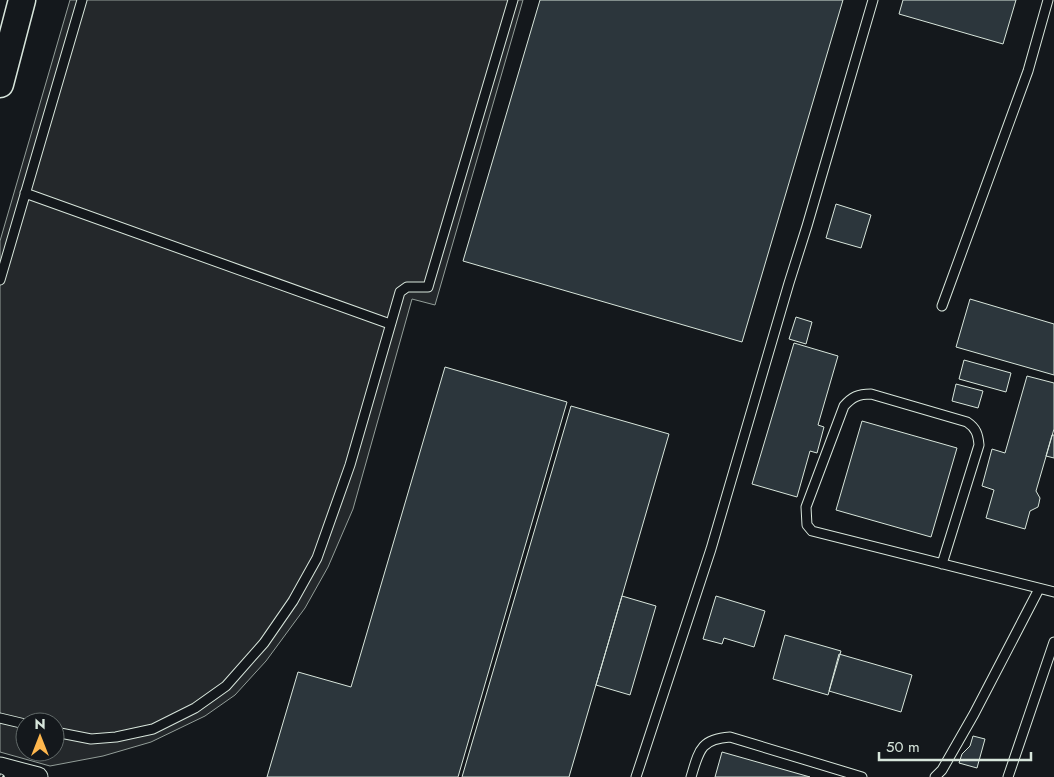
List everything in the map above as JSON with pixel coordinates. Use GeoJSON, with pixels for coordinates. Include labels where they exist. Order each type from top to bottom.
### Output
{"type":"FeatureCollection","features":[{"type":"Feature","properties":{"kind":"main road"},"geometry":{"type":"LineString","coordinates":[[0,84],[22,0]]}},
{"type":"Feature","properties":{"kind":"street"},"geometry":{"type":"LineString","coordinates":[[0,767],[38,777]]}},
{"type":"Feature","properties":{"kind":"lane"},"geometry":{"type":"LineString","coordinates":[[0,280],[82,0]]}},
{"type":"Feature","properties":{"kind":"lane"},"geometry":{"type":"LineString","coordinates":[[65,734],[91,739],[116,737],[153,729],[195,708],[226,686],[264,643],[294,601],[317,558],[350,465],[400,292],[407,288],[428,287],[512,0]]}},
{"type":"Feature","properties":{"kind":"lane"},"geometry":{"type":"LineString","coordinates":[[636,777],[711,548],[873,0]]}},
{"type":"Feature","properties":{"kind":"lane"},"geometry":{"type":"LineString","coordinates":[[942,306],[1028,71],[1048,0]]}},
{"type":"Feature","properties":{"kind":"lane"},"geometry":{"type":"LineString","coordinates":[[25,193],[390,324]]}},
{"type":"Feature","properties":{"kind":"lane"},"geometry":{"type":"LineString","coordinates":[[942,564],[979,445],[978,435],[974,426],[967,422],[871,394],[860,394],[852,398],[844,406],[806,507],[807,525],[812,531],[1039,589],[1054,592]]}},
{"type":"Feature","properties":{"kind":"lane"},"geometry":{"type":"LineString","coordinates":[[935,777],[942,770],[974,714],[1039,589]]}},
{"type":"Feature","properties":{"kind":"lane"},"geometry":{"type":"LineString","coordinates":[[1008,777],[1054,642]]}},
{"type":"Feature","properties":{"kind":"lane"},"geometry":{"type":"LineString","coordinates":[[0,718],[15,722]]}},
{"type":"Feature","properties":{"kind":"lane"},"geometry":{"type":"LineString","coordinates":[[691,777],[698,752],[706,742],[716,738],[730,737],[862,777]]}},
{"type":"Feature","properties":{"kind":"shaded area"},"geometry":{"type":"Polygon","coordinates":[[[70,0],[523,0],[435,305],[412,299],[353,509],[328,567],[305,608],[266,661],[235,695],[205,716],[151,742],[103,756],[50,766],[36,762],[65,762],[65,712],[15,712],[15,756],[0,752],[0,241],[70,0]]]}},
{"type":"Feature","properties":{"kind":"building"},"geometry":{"type":"Polygon","coordinates":[[[540,0],[843,0],[742,342],[463,261],[540,0]]]}},
{"type":"Feature","properties":{"kind":"building"},"geometry":{"type":"Polygon","coordinates":[[[903,0],[1016,0],[1003,44],[899,14],[903,0]]]}},
{"type":"Feature","properties":{"kind":"building"},"geometry":{"type":"Polygon","coordinates":[[[836,204],[871,215],[861,248],[826,238],[836,204]]]}},
{"type":"Feature","properties":{"kind":"building"},"geometry":{"type":"Polygon","coordinates":[[[970,299],[1054,324],[1054,375],[956,347],[970,299]]]}},
{"type":"Feature","properties":{"kind":"building"},"geometry":{"type":"Polygon","coordinates":[[[796,317],[812,322],[806,344],[789,339],[796,317]]]}},
{"type":"Feature","properties":{"kind":"building"},"geometry":{"type":"Polygon","coordinates":[[[794,343],[838,356],[818,425],[824,427],[817,453],[810,451],[797,497],[752,484],[794,343]]]}},
{"type":"Feature","properties":{"kind":"building"},"geometry":{"type":"Polygon","coordinates":[[[964,360],[1011,373],[1006,392],[959,379],[964,360]]]}},
{"type":"Feature","properties":{"kind":"building"},"geometry":{"type":"Polygon","coordinates":[[[445,367],[567,402],[458,777],[267,777],[298,672],[351,687],[445,367]]]}},
{"type":"Feature","properties":{"kind":"building"},"geometry":{"type":"Polygon","coordinates":[[[1027,376],[1054,383],[1054,429],[1036,491],[1040,498],[1038,507],[1030,511],[1025,529],[986,518],[994,490],[982,486],[992,449],[1005,453],[1027,376]]]}},
{"type":"Feature","properties":{"kind":"building"},"geometry":{"type":"Polygon","coordinates":[[[956,384],[983,391],[978,408],[952,401],[956,384]]]}},
{"type":"Feature","properties":{"kind":"building"},"geometry":{"type":"Polygon","coordinates":[[[571,406],[669,434],[569,777],[462,777],[571,406]]]}},
{"type":"Feature","properties":{"kind":"building"},"geometry":{"type":"Polygon","coordinates":[[[862,421],[957,448],[931,537],[836,510],[862,421]]]}},
{"type":"Feature","properties":{"kind":"building"},"geometry":{"type":"Polygon","coordinates":[[[1052,435],[1054,435],[1054,458],[1046,456],[1052,435]]]}},
{"type":"Feature","properties":{"kind":"building"},"geometry":{"type":"Polygon","coordinates":[[[622,596],[656,606],[630,695],[596,685],[622,596]]]}},
{"type":"Feature","properties":{"kind":"building"},"geometry":{"type":"Polygon","coordinates":[[[716,596],[765,611],[754,647],[724,638],[722,644],[703,639],[716,596]]]}},
{"type":"Feature","properties":{"kind":"building"},"geometry":{"type":"Polygon","coordinates":[[[785,635],[841,651],[828,695],[773,679],[785,635]]]}},
{"type":"Feature","properties":{"kind":"building"},"geometry":{"type":"Polygon","coordinates":[[[839,654],[912,675],[901,712],[829,691],[839,654]]]}},
{"type":"Feature","properties":{"kind":"building"},"geometry":{"type":"Polygon","coordinates":[[[973,736],[985,739],[977,768],[959,763],[962,754],[970,746],[973,736]]]}},
{"type":"Feature","properties":{"kind":"building"},"geometry":{"type":"Polygon","coordinates":[[[722,752],[810,777],[715,777],[722,752]]]}}]}
